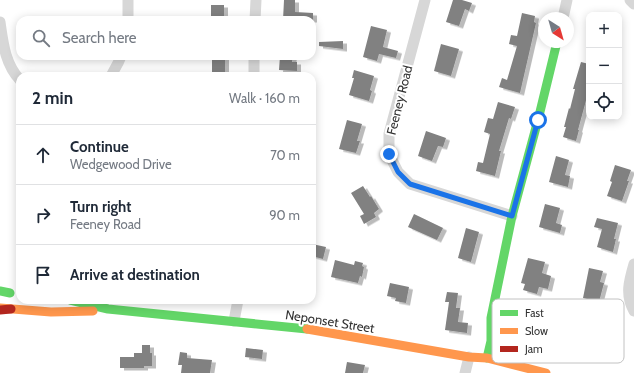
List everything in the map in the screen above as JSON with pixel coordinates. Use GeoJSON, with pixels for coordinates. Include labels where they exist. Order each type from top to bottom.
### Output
{"type":"FeatureCollection","features":[{"type":"Feature","properties":{"kind":"main road"},"geometry":{"type":"LineString","coordinates":[[495,299],[512,216],[556,48]]}},
{"type":"Feature","properties":{"kind":"main road"},"geometry":{"type":"LineString","coordinates":[[0,291],[16,294]]}},
{"type":"Feature","properties":{"kind":"main road","name":"Neponset Street"},"geometry":{"type":"LineString","coordinates":[[87,304],[108,309],[318,331],[469,357],[492,359]]}},
{"type":"Feature","properties":{"kind":"main road","name":"Neponset Street"},"geometry":{"type":"LineString","coordinates":[[0,309],[63,312],[108,309]]}},
{"type":"Feature","properties":{"kind":"main road"},"geometry":{"type":"LineString","coordinates":[[487,358],[491,341],[492,313]]}},
{"type":"Feature","properties":{"kind":"main road","name":"Neponset Street"},"geometry":{"type":"LineString","coordinates":[[507,363],[546,373]]}},
{"type":"Feature","properties":{"kind":"street"},"geometry":{"type":"LineString","coordinates":[[128,0],[128,16]]}},
{"type":"Feature","properties":{"kind":"street"},"geometry":{"type":"LineString","coordinates":[[255,16],[256,0]]}},
{"type":"Feature","properties":{"kind":"street","name":"Feeney Road"},"geometry":{"type":"LineString","coordinates":[[425,0],[389,134],[389,154],[398,172],[410,184],[512,216]]}},
{"type":"Feature","properties":{"kind":"street"},"geometry":{"type":"LineString","coordinates":[[564,12],[567,0]]}},
{"type":"Feature","properties":{"kind":"street"},"geometry":{"type":"LineString","coordinates":[[630,0],[634,4]]}},
{"type":"Feature","properties":{"kind":"street"},"geometry":{"type":"LineString","coordinates":[[0,22],[5,53],[16,75]]}},
{"type":"Feature","properties":{"kind":"street"},"geometry":{"type":"LineString","coordinates":[[113,72],[119,60]]}},
{"type":"Feature","properties":{"kind":"street"},"geometry":{"type":"LineString","coordinates":[[254,60],[254,72]]}},
{"type":"Feature","properties":{"kind":"street"},"geometry":{"type":"LineString","coordinates":[[634,264],[628,291],[630,303],[634,311]]}},
{"type":"Feature","properties":{"kind":"street"},"geometry":{"type":"LineString","coordinates":[[234,321],[237,304]]}},
{"type":"Feature","properties":{"kind":"street"},"geometry":{"type":"LineString","coordinates":[[465,373],[469,357]]}},
{"type":"Feature","properties":{"kind":"building"},"geometry":{"type":"Polygon","coordinates":[[[284,0],[295,0],[295,12],[313,13],[313,16],[283,16],[284,0]]]}},
{"type":"Feature","properties":{"kind":"building"},"geometry":{"type":"Polygon","coordinates":[[[453,0],[462,0],[472,3],[469,11],[465,9],[459,26],[446,22],[453,0]]]}},
{"type":"Feature","properties":{"kind":"building"},"geometry":{"type":"Polygon","coordinates":[[[211,5],[224,5],[224,16],[211,16],[211,5]]]}},
{"type":"Feature","properties":{"kind":"building"},"geometry":{"type":"Polygon","coordinates":[[[522,13],[535,16],[534,22],[536,23],[520,93],[499,87],[502,78],[507,80],[517,46],[509,44],[511,35],[517,36],[522,13]]]}},
{"type":"Feature","properties":{"kind":"building"},"geometry":{"type":"Polygon","coordinates":[[[371,26],[387,30],[383,47],[398,51],[396,58],[379,54],[377,61],[363,57],[371,26]]]}},
{"type":"Feature","properties":{"kind":"building"},"geometry":{"type":"Polygon","coordinates":[[[343,41],[343,49],[319,46],[319,42],[343,41]]]}},
{"type":"Feature","properties":{"kind":"building"},"geometry":{"type":"Polygon","coordinates":[[[441,44],[459,49],[451,76],[434,71],[441,44]]]}},
{"type":"Feature","properties":{"kind":"building"},"geometry":{"type":"Polygon","coordinates":[[[212,60],[225,60],[225,72],[212,72],[212,60]]]}},
{"type":"Feature","properties":{"kind":"building"},"geometry":{"type":"Polygon","coordinates":[[[280,60],[292,60],[292,62],[297,62],[297,71],[279,70],[280,60]]]}},
{"type":"Feature","properties":{"kind":"building"},"geometry":{"type":"Polygon","coordinates":[[[581,62],[586,63],[586,100],[576,141],[563,137],[566,127],[564,127],[575,89],[573,89],[581,62]]]}},
{"type":"Feature","properties":{"kind":"building"},"geometry":{"type":"Polygon","coordinates":[[[354,70],[374,76],[369,101],[349,95],[354,78],[352,78],[354,70]]]}},
{"type":"Feature","properties":{"kind":"building"},"geometry":{"type":"Polygon","coordinates":[[[498,102],[515,107],[511,119],[509,118],[499,151],[501,151],[495,176],[476,171],[478,162],[483,163],[490,134],[484,132],[488,118],[493,119],[498,102]]]}},
{"type":"Feature","properties":{"kind":"building"},"geometry":{"type":"Polygon","coordinates":[[[347,120],[362,124],[357,141],[360,141],[356,153],[339,149],[347,120]]]}},
{"type":"Feature","properties":{"kind":"building"},"geometry":{"type":"Polygon","coordinates":[[[426,131],[446,138],[443,147],[438,146],[432,161],[418,156],[426,131]]]}},
{"type":"Feature","properties":{"kind":"building"},"geometry":{"type":"Polygon","coordinates":[[[556,156],[569,160],[565,175],[570,176],[568,187],[549,182],[556,156]]]}},
{"type":"Feature","properties":{"kind":"building"},"geometry":{"type":"Polygon","coordinates":[[[615,165],[631,170],[622,201],[607,196],[612,182],[610,181],[615,165]]]}},
{"type":"Feature","properties":{"kind":"building"},"geometry":{"type":"Polygon","coordinates":[[[363,186],[379,209],[374,213],[376,217],[364,224],[360,216],[364,214],[351,193],[363,186]]]}},
{"type":"Feature","properties":{"kind":"building"},"geometry":{"type":"Polygon","coordinates":[[[545,204],[560,208],[556,223],[562,225],[560,233],[539,227],[545,204]]]}},
{"type":"Feature","properties":{"kind":"building"},"geometry":{"type":"Polygon","coordinates":[[[414,214],[443,228],[437,240],[408,227],[414,214]]]}},
{"type":"Feature","properties":{"kind":"building"},"geometry":{"type":"Polygon","coordinates":[[[597,218],[618,223],[614,239],[616,239],[613,252],[597,247],[602,229],[594,227],[597,218]]]}},
{"type":"Feature","properties":{"kind":"building"},"geometry":{"type":"Polygon","coordinates":[[[466,228],[479,232],[471,262],[458,258],[466,228]]]}},
{"type":"Feature","properties":{"kind":"building"},"geometry":{"type":"Polygon","coordinates":[[[316,245],[326,247],[323,259],[316,257],[316,245]]]}},
{"type":"Feature","properties":{"kind":"building"},"geometry":{"type":"Polygon","coordinates":[[[528,258],[545,262],[542,273],[551,276],[548,289],[539,287],[537,294],[523,290],[525,284],[521,283],[528,258]]]}},
{"type":"Feature","properties":{"kind":"building"},"geometry":{"type":"Polygon","coordinates":[[[335,260],[354,265],[355,261],[363,263],[362,266],[364,267],[362,277],[360,276],[358,283],[331,277],[335,260]]]}},
{"type":"Feature","properties":{"kind":"building"},"geometry":{"type":"Polygon","coordinates":[[[589,268],[603,271],[600,282],[604,283],[600,299],[583,298],[589,268]]]}},
{"type":"Feature","properties":{"kind":"building"},"geometry":{"type":"Polygon","coordinates":[[[390,283],[409,287],[406,303],[395,301],[396,298],[387,296],[390,283]]]}},
{"type":"Feature","properties":{"kind":"building"},"geometry":{"type":"Polygon","coordinates":[[[447,292],[458,293],[456,308],[460,308],[458,322],[468,323],[467,333],[445,330],[449,302],[445,302],[447,292]]]}},
{"type":"Feature","properties":{"kind":"building"},"geometry":{"type":"Polygon","coordinates":[[[142,345],[150,345],[150,353],[152,353],[152,366],[144,366],[144,368],[120,368],[120,357],[134,357],[134,353],[142,353],[142,345]]]}},
{"type":"Feature","properties":{"kind":"building"},"geometry":{"type":"Polygon","coordinates":[[[246,348],[263,350],[262,359],[245,357],[246,348]]]}},
{"type":"Feature","properties":{"kind":"building"},"geometry":{"type":"Polygon","coordinates":[[[180,352],[187,353],[187,358],[212,360],[210,373],[181,373],[182,365],[178,365],[180,352]]]}},
{"type":"Feature","properties":{"kind":"building"},"geometry":{"type":"Polygon","coordinates":[[[347,362],[365,365],[363,373],[345,373],[347,362]]]}},
{"type":"Feature","properties":{"kind":"traffic: fast"},"geometry":{"type":"LineString","coordinates":[[495,299],[512,216],[556,48]]}},
{"type":"Feature","properties":{"kind":"traffic: fast"},"geometry":{"type":"LineString","coordinates":[[0,291],[10,293]]}},
{"type":"Feature","properties":{"kind":"traffic: fast"},"geometry":{"type":"LineString","coordinates":[[87,304],[108,309],[307,329]]}},
{"type":"Feature","properties":{"kind":"traffic: fast"},"geometry":{"type":"LineString","coordinates":[[487,358],[491,341],[492,313]]}},
{"type":"Feature","properties":{"kind":"traffic: slow"},"geometry":{"type":"LineString","coordinates":[[0,308],[51,312],[93,311]]}},
{"type":"Feature","properties":{"kind":"traffic: slow"},"geometry":{"type":"LineString","coordinates":[[307,329],[469,357],[492,359]]}},
{"type":"Feature","properties":{"kind":"traffic: slow"},"geometry":{"type":"LineString","coordinates":[[507,363],[546,373]]}},
{"type":"Feature","properties":{"kind":"traffic: jam"},"geometry":{"type":"LineString","coordinates":[[0,310],[11,309]]}},
{"type":"Feature","properties":{"kind":"route"},"geometry":{"type":"LineString","coordinates":[[389,154],[398,172],[410,184],[512,216],[538,120]]}}]}
